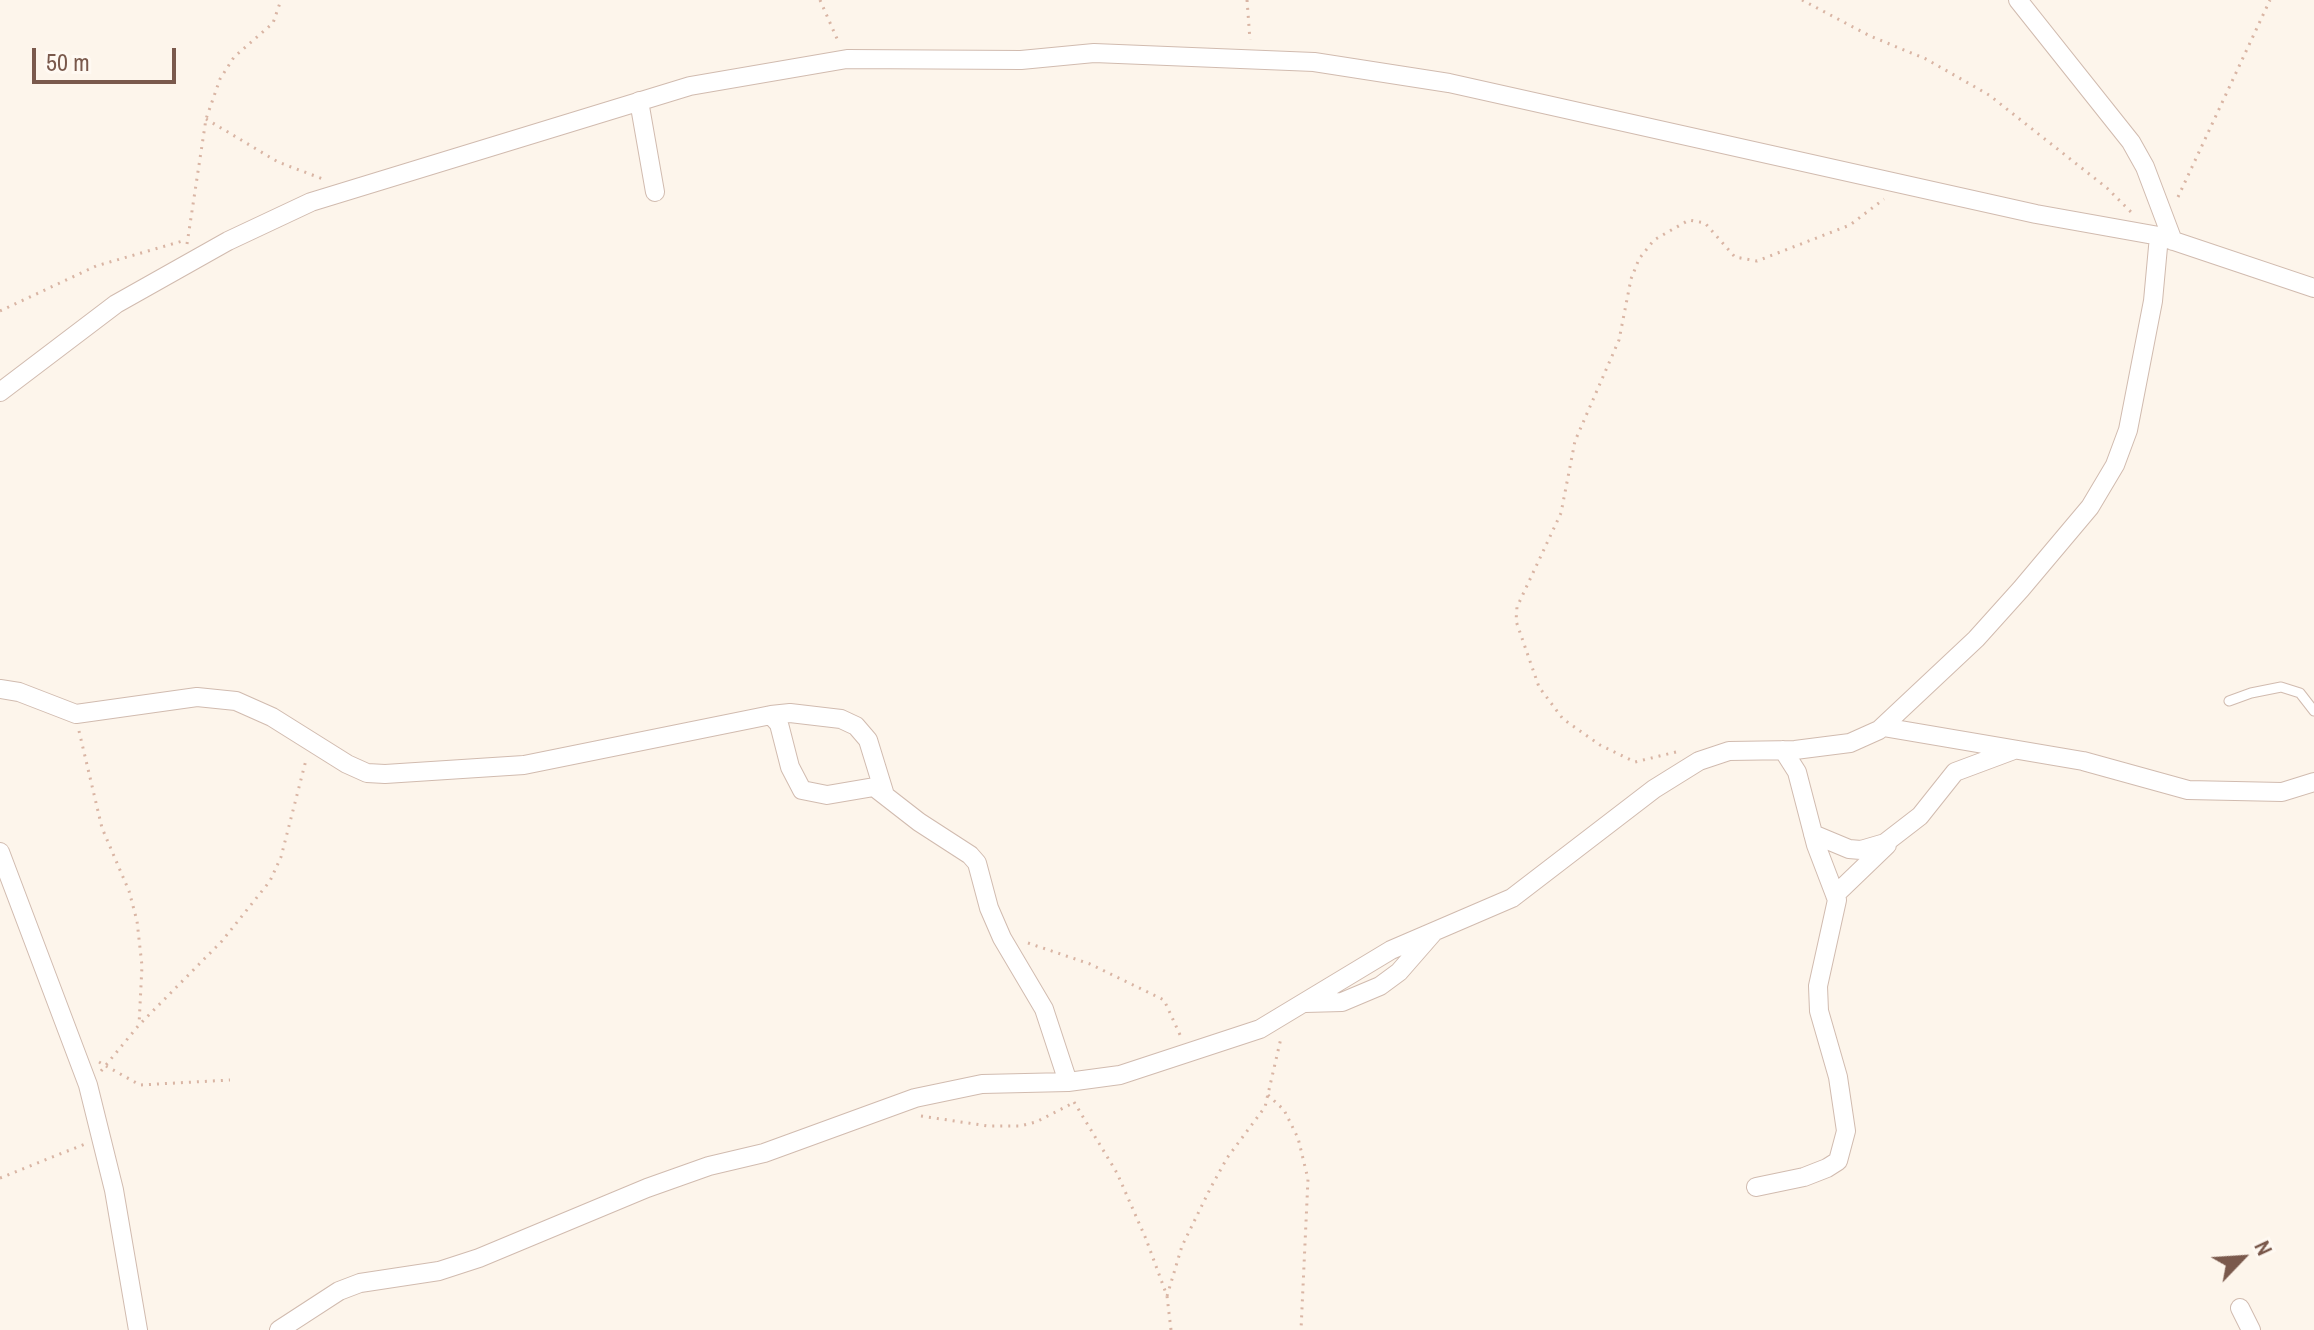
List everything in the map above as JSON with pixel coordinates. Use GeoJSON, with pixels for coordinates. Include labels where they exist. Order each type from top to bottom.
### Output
{"type":"FeatureCollection","features":[{"type":"Feature","properties":{"kind":"street"},"geometry":{"type":"LineString","coordinates":[[279,1330],[339,1291],[360,1283],[423,1274],[479,1258],[647,1188],[709,1166],[764,1153],[895,1105],[938,1092],[982,1084],[1068,1082],[1141,1070],[1260,1029],[1367,963],[1512,898],[1654,789],[1699,761],[1729,751],[1783,750],[1850,743],[1883,727],[1976,639],[2090,507],[2115,465],[2128,430],[2153,301],[2163,234],[2131,142],[2018,0]]}},
{"type":"Feature","properties":{"kind":"street"},"geometry":{"type":"LineString","coordinates":[[0,392],[116,304],[269,220],[355,186],[690,86],[847,59],[1021,60],[1094,53],[1314,62],[1449,83],[1902,183],[2163,234],[2314,288]]}},
{"type":"Feature","properties":{"kind":"street"},"geometry":{"type":"LineString","coordinates":[[639,101],[655,192]]}},
{"type":"Feature","properties":{"kind":"street"},"geometry":{"type":"LineString","coordinates":[[0,689],[19,692],[76,714],[182,699],[218,698],[251,706],[367,773],[439,772],[537,763],[790,713],[850,721],[874,753],[884,792]]}},
{"type":"Feature","properties":{"kind":"street"},"geometry":{"type":"LineString","coordinates":[[771,715],[779,724],[790,767],[802,790],[827,795],[874,787],[977,863],[999,931],[1044,1009],[1068,1082]]}},
{"type":"Feature","properties":{"kind":"street"},"geometry":{"type":"LineString","coordinates":[[1883,727],[2083,761],[2188,790],[2282,792],[2314,782]]}},
{"type":"Feature","properties":{"kind":"street"},"geometry":{"type":"LineString","coordinates":[[1835,895],[1920,816],[1955,772],[2016,749]]}},
{"type":"Feature","properties":{"kind":"street"},"geometry":{"type":"LineString","coordinates":[[1756,1187],[1804,1177],[1827,1168],[1838,1161],[1843,1148],[1844,1105],[1819,1011],[1818,986],[1835,895],[1813,834],[1797,772],[1783,750]]}},
{"type":"Feature","properties":{"kind":"street"},"geometry":{"type":"LineString","coordinates":[[1813,834],[1861,850],[1892,839]]}},
{"type":"Feature","properties":{"kind":"street"},"geometry":{"type":"LineString","coordinates":[[0,852],[88,1085],[125,1247],[138,1330]]}},
{"type":"Feature","properties":{"kind":"street"},"geometry":{"type":"LineString","coordinates":[[1305,1003],[1342,1002],[1380,986],[1399,972],[1435,931]]}},
{"type":"Feature","properties":{"kind":"street"},"geometry":{"type":"LineString","coordinates":[[2240,1308],[2251,1330]]}},
{"type":"Feature","properties":{"kind":"lane"},"geometry":{"type":"LineString","coordinates":[[2229,701],[2281,687],[2300,693],[2314,711]]}},
{"type":"Feature","properties":{"kind":"path"},"geometry":{"type":"LineString","coordinates":[[187,264],[187,240],[206,119],[225,68],[273,23],[281,0]]}},
{"type":"Feature","properties":{"kind":"path"},"geometry":{"type":"LineString","coordinates":[[820,0],[847,59]]}},
{"type":"Feature","properties":{"kind":"path"},"geometry":{"type":"LineString","coordinates":[[1247,0],[1251,61]]}},
{"type":"Feature","properties":{"kind":"path"},"geometry":{"type":"LineString","coordinates":[[1802,0],[1870,36],[1926,59],[1989,95],[2163,234],[2270,0]]}},
{"type":"Feature","properties":{"kind":"path"},"geometry":{"type":"LineString","coordinates":[[206,119],[302,174],[355,186]]}},
{"type":"Feature","properties":{"kind":"path"},"geometry":{"type":"LineString","coordinates":[[1699,761],[1678,752],[1635,762],[1581,732],[1550,706],[1539,687],[1516,621],[1517,607],[1561,513],[1575,441],[1619,340],[1631,279],[1639,259],[1654,240],[1689,220],[1705,223],[1735,257],[1749,262],[1763,260],[1850,225],[1902,183]]}},
{"type":"Feature","properties":{"kind":"path"},"geometry":{"type":"LineString","coordinates":[[0,311],[96,266],[187,240]]}},
{"type":"Feature","properties":{"kind":"path"},"geometry":{"type":"LineString","coordinates":[[76,714],[102,828],[129,891],[137,921],[142,966],[139,1025]]}},
{"type":"Feature","properties":{"kind":"path"},"geometry":{"type":"LineString","coordinates":[[88,1085],[139,1025],[222,941],[270,881],[289,827],[310,740]]}},
{"type":"Feature","properties":{"kind":"path"},"geometry":{"type":"LineString","coordinates":[[999,931],[1090,964],[1164,1000],[1189,1054]]}},
{"type":"Feature","properties":{"kind":"path"},"geometry":{"type":"LineString","coordinates":[[1167,1296],[1182,1246],[1199,1211],[1227,1158],[1258,1119],[1268,1095],[1285,1014]]}},
{"type":"Feature","properties":{"kind":"path"},"geometry":{"type":"LineString","coordinates":[[74,1049],[140,1085],[230,1080]]}},
{"type":"Feature","properties":{"kind":"path"},"geometry":{"type":"LineString","coordinates":[[895,1105],[927,1118],[1006,1126],[1036,1122],[1074,1102],[1103,1077]]}},
{"type":"Feature","properties":{"kind":"path"},"geometry":{"type":"LineString","coordinates":[[1268,1095],[1284,1110],[1298,1138],[1308,1179],[1301,1330]]}},
{"type":"Feature","properties":{"kind":"path"},"geometry":{"type":"LineString","coordinates":[[1074,1102],[1117,1173],[1167,1296],[1171,1330]]}},
{"type":"Feature","properties":{"kind":"path"},"geometry":{"type":"LineString","coordinates":[[0,1178],[102,1137]]}}]}
